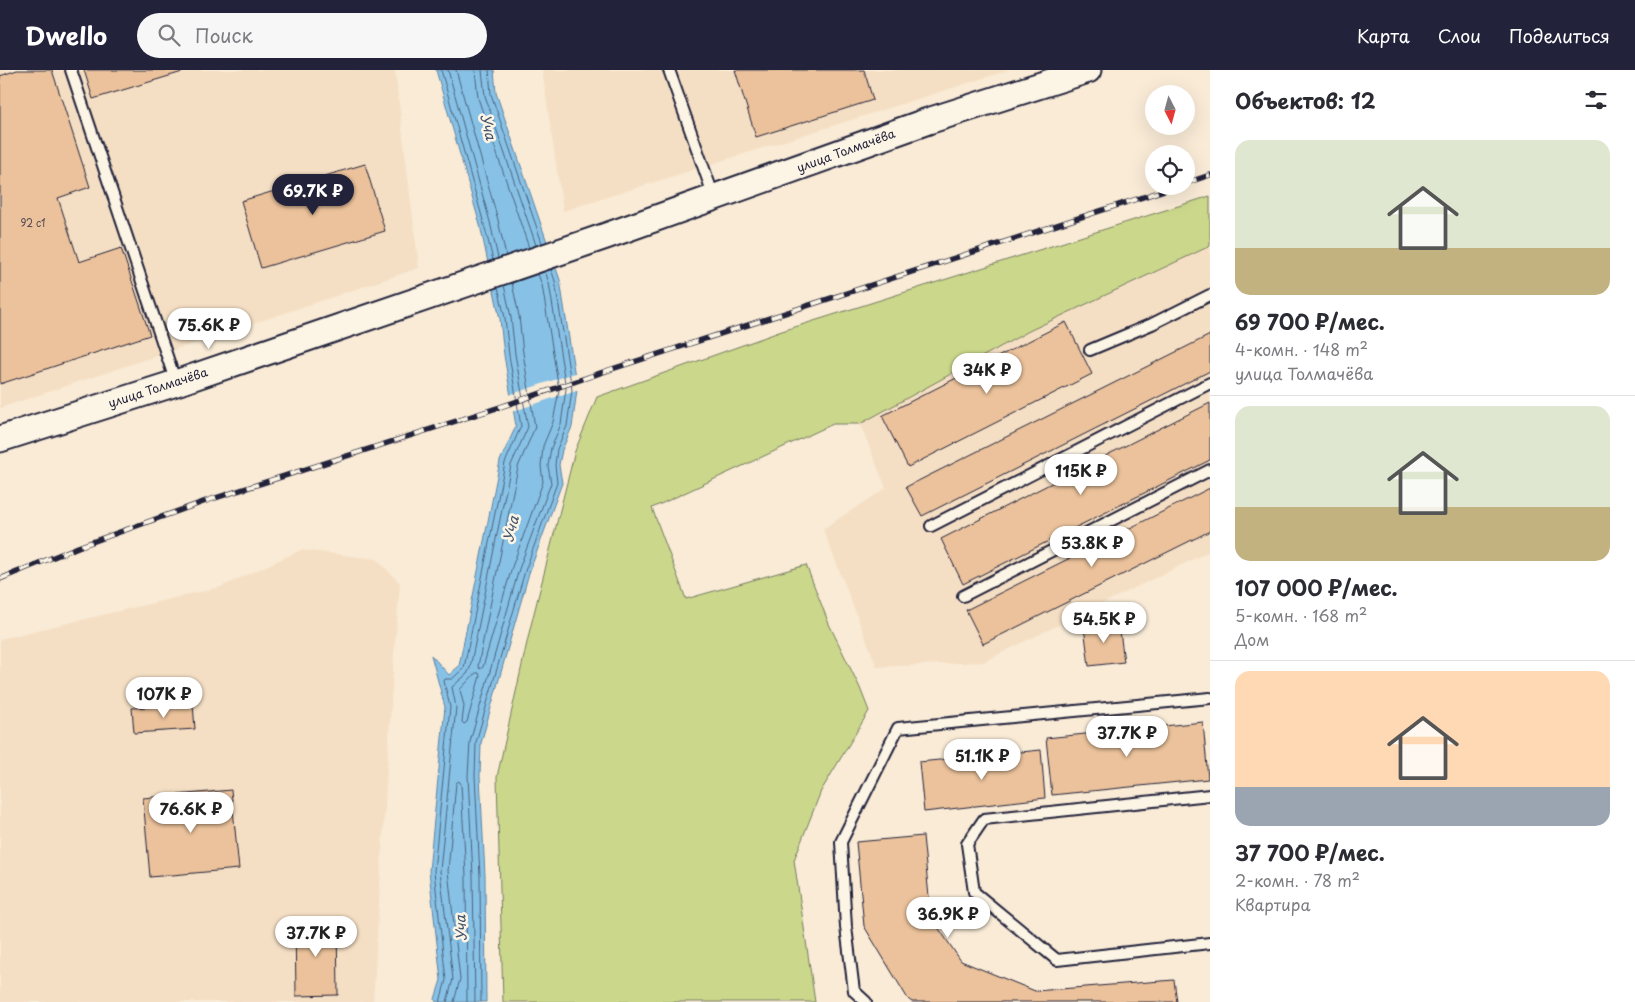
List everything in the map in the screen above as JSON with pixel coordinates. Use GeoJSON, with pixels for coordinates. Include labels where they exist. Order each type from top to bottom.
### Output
{"type":"FeatureCollection","features":[{"type":"Feature","properties":{"kind":"street","name":"улица Толмачёва"},"geometry":{"type":"LineString","coordinates":[[0,439],[176,382],[606,236],[928,121],[1088,70]]}},
{"type":"Feature","properties":{"kind":"lane"},"geometry":{"type":"LineString","coordinates":[[71,70],[176,382]]}},
{"type":"Feature","properties":{"kind":"lane"},"geometry":{"type":"LineString","coordinates":[[669,70],[714,198]]}},
{"type":"Feature","properties":{"kind":"lane"},"geometry":{"type":"LineString","coordinates":[[1090,350],[1152,324],[1210,295]]}},
{"type":"Feature","properties":{"kind":"lane"},"geometry":{"type":"LineString","coordinates":[[931,526],[1210,383]]}},
{"type":"Feature","properties":{"kind":"lane"},"geometry":{"type":"LineString","coordinates":[[963,596],[1210,470]]}},
{"type":"Feature","properties":{"kind":"lane"},"geometry":{"type":"LineString","coordinates":[[866,1002],[854,991],[846,927],[841,842],[898,728],[1210,698]]}},
{"type":"Feature","properties":{"kind":"lane"},"geometry":{"type":"LineString","coordinates":[[1210,795],[984,819],[967,844],[974,892],[1057,960],[1210,943]]}},
{"type":"Feature","properties":{"kind":"shaded area"},"geometry":{"type":"Polygon","coordinates":[[[0,70],[395,70],[419,268],[0,408],[0,70]]]}},
{"type":"Feature","properties":{"kind":"shaded area"},"geometry":{"type":"Polygon","coordinates":[[[542,70],[1009,70],[563,211],[542,70]]]}},
{"type":"Feature","properties":{"kind":"shaded area"},"geometry":{"type":"Polygon","coordinates":[[[1210,246],[1210,551],[983,662],[877,667],[823,529],[886,488],[860,424],[1029,331],[1210,246]]]}},
{"type":"Feature","properties":{"kind":"shaded area"},"geometry":{"type":"Polygon","coordinates":[[[301,550],[377,559],[400,583],[373,1002],[0,1002],[0,639],[221,587],[301,550]]]}},
{"type":"Feature","properties":{"kind":"green space"},"geometry":{"type":"Polygon","coordinates":[[[1210,196],[1210,246],[1029,331],[860,424],[833,424],[652,508],[686,599],[806,565],[829,624],[869,711],[821,791],[794,860],[815,1002],[503,1002],[497,777],[530,629],[575,451],[597,397],[782,331],[1210,196]]]}},
{"type":"Feature","properties":{"kind":"water","name":"Уча"},"geometry":{"type":"Polygon","coordinates":[[[436,70],[494,70],[496,93],[560,280],[577,390],[572,427],[562,450],[559,465],[562,483],[529,573],[481,743],[480,776],[485,876],[486,1002],[436,1002],[435,999],[441,980],[429,871],[445,707],[431,655],[449,675],[459,666],[500,461],[516,426],[500,319],[480,225],[436,70]]]}},
{"type":"Feature","properties":{"kind":"pier"},"geometry":{"type":"Polygon","coordinates":[[[578,372],[580,389],[511,412],[509,395],[578,372]]]}},
{"type":"Feature","properties":{"kind":"building"},"geometry":{"type":"Polygon","coordinates":[[[17,70],[52,70],[90,187],[58,198],[79,262],[121,248],[150,335],[0,384],[0,76],[17,70]]]}},
{"type":"Feature","properties":{"kind":"building"},"geometry":{"type":"Polygon","coordinates":[[[84,70],[189,70],[93,99],[84,70]]]}},
{"type":"Feature","properties":{"kind":"building"},"geometry":{"type":"Polygon","coordinates":[[[735,70],[864,70],[873,100],[756,137],[735,70]]]}},
{"type":"Feature","properties":{"kind":"building"},"geometry":{"type":"Polygon","coordinates":[[[365,164],[385,231],[261,268],[241,201],[365,164]]]}},
{"type":"Feature","properties":{"kind":"building"},"geometry":{"type":"Polygon","coordinates":[[[1066,322],[1092,374],[908,467],[882,416],[1066,322]]]}},
{"type":"Feature","properties":{"kind":"building"},"geometry":{"type":"Polygon","coordinates":[[[1210,335],[1210,371],[922,516],[906,487],[1210,335]]]}},
{"type":"Feature","properties":{"kind":"building"},"geometry":{"type":"Polygon","coordinates":[[[1210,403],[1210,460],[963,584],[941,539],[1210,403]]]}},
{"type":"Feature","properties":{"kind":"building"},"geometry":{"type":"Polygon","coordinates":[[[1210,488],[1210,531],[983,644],[966,610],[1210,488]]]}},
{"type":"Feature","properties":{"kind":"building"},"geometry":{"type":"Polygon","coordinates":[[[1119,623],[1124,662],[1089,666],[1084,627],[1119,623]]]}},
{"type":"Feature","properties":{"kind":"building"},"geometry":{"type":"Polygon","coordinates":[[[193,704],[195,729],[134,733],[132,708],[193,704]]]}},
{"type":"Feature","properties":{"kind":"building"},"geometry":{"type":"Polygon","coordinates":[[[1203,722],[1208,779],[1052,795],[1046,738],[1203,722]]]}},
{"type":"Feature","properties":{"kind":"building"},"geometry":{"type":"Polygon","coordinates":[[[1041,750],[1045,798],[924,812],[919,762],[1041,750]]]}},
{"type":"Feature","properties":{"kind":"building"},"geometry":{"type":"Polygon","coordinates":[[[231,790],[239,869],[150,877],[143,798],[231,790]]]}},
{"type":"Feature","properties":{"kind":"building"},"geometry":{"type":"Polygon","coordinates":[[[923,836],[931,917],[961,961],[1035,991],[1174,980],[1177,1002],[912,1002],[908,999],[864,926],[856,842],[923,836]]]}},
{"type":"Feature","properties":{"kind":"building"},"geometry":{"type":"Polygon","coordinates":[[[337,920],[338,995],[296,996],[295,921],[337,920]]]}},
{"type":"Feature","properties":{"kind":"railway"},"geometry":{"type":"LineString","coordinates":[[1195,180],[1210,175]]}},
{"type":"Feature","properties":{"kind":"railway"},"geometry":{"type":"LineString","coordinates":[[0,579],[78,547],[206,501],[1149,195]]}}]}
